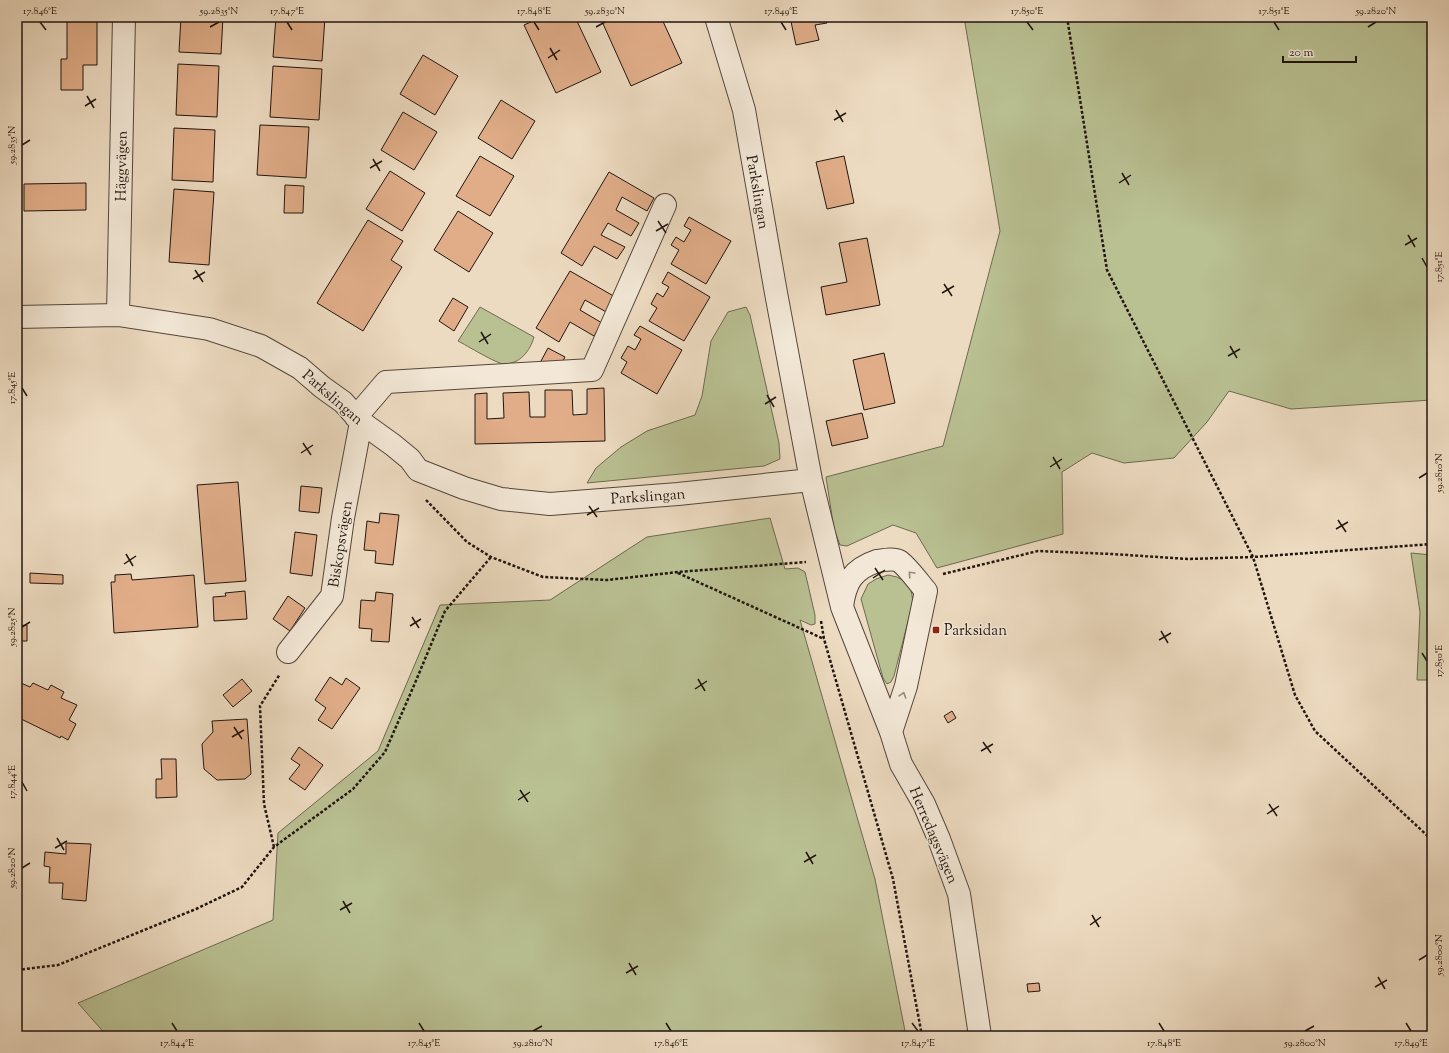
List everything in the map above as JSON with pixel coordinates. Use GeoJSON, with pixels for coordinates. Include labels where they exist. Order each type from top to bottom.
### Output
{"type":"FeatureCollection","features":[{"type":"Feature","properties":{"kind":"street","name":"Häggvägen"},"geometry":{"type":"LineString","coordinates":[[118,315],[124,17]]}},
{"type":"Feature","properties":{"kind":"street","name":"Parkslingan"},"geometry":{"type":"LineString","coordinates":[[17,317],[118,315],[209,329],[261,346],[300,368],[322,387],[343,402],[358,420],[410,459],[418,470],[464,488],[501,499],[550,504],[678,494],[810,480],[744,110],[716,17]]}},
{"type":"Feature","properties":{"kind":"street"},"geometry":{"type":"LineString","coordinates":[[358,420],[386,382],[592,370],[665,206]]}},
{"type":"Feature","properties":{"kind":"street","name":"Biskopsvägen"},"geometry":{"type":"LineString","coordinates":[[288,652],[332,596],[358,420]]}},
{"type":"Feature","properties":{"kind":"street","name":"Herredagsvägen"},"geometry":{"type":"LineString","coordinates":[[810,480],[842,606],[891,732],[901,764],[924,804],[939,839],[959,894],[980,1036]]}},
{"type":"Feature","properties":{"kind":"street"},"geometry":{"type":"LineString","coordinates":[[842,606],[847,584],[857,571],[867,564],[880,560],[899,561],[926,591],[906,686],[891,732]]}},
{"type":"Feature","properties":{"kind":"path"},"geometry":{"type":"LineString","coordinates":[[1067,17],[1107,270],[1253,557],[1295,695],[1315,731],[1432,840]]}},
{"type":"Feature","properties":{"kind":"path"},"geometry":{"type":"LineString","coordinates":[[421,495],[467,542],[490,557],[543,577],[607,580],[678,572],[810,562]]}},
{"type":"Feature","properties":{"kind":"path"},"geometry":{"type":"LineString","coordinates":[[940,573],[945,575],[1038,551],[1188,559],[1253,557],[1432,544]]}},
{"type":"Feature","properties":{"kind":"path"},"geometry":{"type":"LineString","coordinates":[[17,970],[58,965],[196,909],[242,887],[274,847],[353,789],[385,752],[445,611],[490,557]]}},
{"type":"Feature","properties":{"kind":"path"},"geometry":{"type":"LineString","coordinates":[[678,572],[824,639]]}},
{"type":"Feature","properties":{"kind":"path"},"geometry":{"type":"LineString","coordinates":[[820,616],[824,639],[893,879],[922,1036]]}},
{"type":"Feature","properties":{"kind":"path"},"geometry":{"type":"LineString","coordinates":[[274,847],[264,804],[260,706],[281,672],[288,652]]}},
{"type":"Feature","properties":{"kind":"green space"},"geometry":{"type":"Polygon","coordinates":[[[964,17],[1432,17],[1432,400],[1291,409],[1229,391],[1207,422],[1174,458],[1124,463],[1092,453],[1062,472],[1063,534],[937,568],[916,533],[893,525],[847,546],[840,545],[834,529],[826,477],[943,446],[1000,231],[964,17]]]}},
{"type":"Feature","properties":{"kind":"green space"},"geometry":{"type":"Polygon","coordinates":[[[480,307],[534,337],[524,356],[515,362],[504,364],[488,358],[458,341],[480,307]]]}},
{"type":"Feature","properties":{"kind":"green space"},"geometry":{"type":"Polygon","coordinates":[[[746,307],[750,315],[779,443],[780,459],[764,466],[587,483],[596,468],[621,447],[647,431],[695,415],[702,396],[711,341],[728,312],[746,307]]]}},
{"type":"Feature","properties":{"kind":"green space"},"geometry":{"type":"Polygon","coordinates":[[[770,518],[785,569],[798,568],[805,572],[815,615],[815,624],[811,625],[800,620],[875,879],[906,1036],[107,1036],[78,1003],[273,920],[278,833],[378,751],[440,605],[550,600],[647,537],[770,518]]]}},
{"type":"Feature","properties":{"kind":"green space"},"geometry":{"type":"Polygon","coordinates":[[[1411,553],[1432,555],[1432,680],[1417,680],[1420,612],[1411,553]]]}},
{"type":"Feature","properties":{"kind":"green space"},"geometry":{"type":"Polygon","coordinates":[[[888,575],[897,577],[906,582],[911,589],[913,602],[894,676],[891,682],[887,684],[883,678],[861,599],[868,584],[876,579],[888,575]]]}},
{"type":"Feature","properties":{"kind":"building"},"geometry":{"type":"Polygon","coordinates":[[[67,17],[97,17],[97,65],[83,65],[83,90],[61,90],[61,59],[67,59],[67,17]]]}},
{"type":"Feature","properties":{"kind":"building"},"geometry":{"type":"Polygon","coordinates":[[[181,17],[223,17],[221,54],[179,52],[181,17]]]}},
{"type":"Feature","properties":{"kind":"building"},"geometry":{"type":"Polygon","coordinates":[[[276,17],[325,17],[322,61],[273,57],[276,17]]]}},
{"type":"Feature","properties":{"kind":"building"},"geometry":{"type":"Polygon","coordinates":[[[542,17],[575,17],[601,72],[556,93],[524,25],[542,17]]]}},
{"type":"Feature","properties":{"kind":"building"},"geometry":{"type":"Polygon","coordinates":[[[600,17],[661,17],[682,63],[631,86],[600,17]]]}},
{"type":"Feature","properties":{"kind":"building"},"geometry":{"type":"Polygon","coordinates":[[[790,17],[825,17],[827,23],[815,25],[819,40],[796,45],[790,17]]]}},
{"type":"Feature","properties":{"kind":"building"},"geometry":{"type":"Polygon","coordinates":[[[423,55],[458,76],[435,115],[400,94],[423,55]]]}},
{"type":"Feature","properties":{"kind":"building"},"geometry":{"type":"Polygon","coordinates":[[[178,64],[219,66],[217,117],[176,115],[178,64]]]}},
{"type":"Feature","properties":{"kind":"building"},"geometry":{"type":"Polygon","coordinates":[[[273,66],[322,69],[319,120],[270,117],[273,66]]]}},
{"type":"Feature","properties":{"kind":"building"},"geometry":{"type":"Polygon","coordinates":[[[501,100],[535,121],[512,159],[478,138],[501,100]]]}},
{"type":"Feature","properties":{"kind":"building"},"geometry":{"type":"Polygon","coordinates":[[[403,112],[437,132],[414,170],[381,150],[403,112]]]}},
{"type":"Feature","properties":{"kind":"building"},"geometry":{"type":"Polygon","coordinates":[[[260,125],[309,127],[306,178],[257,175],[260,125]]]}},
{"type":"Feature","properties":{"kind":"building"},"geometry":{"type":"Polygon","coordinates":[[[174,128],[215,130],[213,182],[172,180],[174,128]]]}},
{"type":"Feature","properties":{"kind":"building"},"geometry":{"type":"Polygon","coordinates":[[[480,156],[514,176],[490,216],[456,196],[480,156]]]}},
{"type":"Feature","properties":{"kind":"building"},"geometry":{"type":"Polygon","coordinates":[[[844,156],[854,203],[827,209],[816,162],[844,156]]]}},
{"type":"Feature","properties":{"kind":"building"},"geometry":{"type":"Polygon","coordinates":[[[390,171],[425,193],[402,231],[366,209],[390,171]]]}},
{"type":"Feature","properties":{"kind":"building"},"geometry":{"type":"Polygon","coordinates":[[[609,172],[654,198],[647,211],[622,197],[616,210],[639,223],[631,236],[608,223],[601,235],[625,247],[617,259],[594,246],[582,266],[561,253],[609,172]]]}},
{"type":"Feature","properties":{"kind":"building"},"geometry":{"type":"Polygon","coordinates":[[[86,183],[86,210],[24,211],[24,184],[86,183]]]}},
{"type":"Feature","properties":{"kind":"building"},"geometry":{"type":"Polygon","coordinates":[[[285,185],[304,186],[303,213],[284,213],[285,185]]]}},
{"type":"Feature","properties":{"kind":"building"},"geometry":{"type":"Polygon","coordinates":[[[174,189],[214,192],[209,265],[169,262],[174,189]]]}},
{"type":"Feature","properties":{"kind":"building"},"geometry":{"type":"Polygon","coordinates":[[[458,211],[493,233],[469,272],[434,250],[458,211]]]}},
{"type":"Feature","properties":{"kind":"building"},"geometry":{"type":"Polygon","coordinates":[[[689,217],[731,241],[706,284],[671,264],[679,250],[671,245],[676,237],[684,242],[691,230],[684,226],[689,217]]]}},
{"type":"Feature","properties":{"kind":"building"},"geometry":{"type":"Polygon","coordinates":[[[368,220],[403,241],[391,260],[402,267],[363,331],[317,303],[368,220]]]}},
{"type":"Feature","properties":{"kind":"building"},"geometry":{"type":"Polygon","coordinates":[[[867,238],[880,305],[826,315],[821,287],[847,282],[839,243],[867,238]]]}},
{"type":"Feature","properties":{"kind":"building"},"geometry":{"type":"Polygon","coordinates":[[[570,271],[617,298],[608,313],[585,300],[580,310],[602,323],[594,336],[570,322],[559,342],[536,328],[570,271]]]}},
{"type":"Feature","properties":{"kind":"building"},"geometry":{"type":"Polygon","coordinates":[[[668,272],[710,297],[684,341],[649,321],[657,308],[651,304],[657,293],[663,297],[669,287],[662,283],[668,272]]]}},
{"type":"Feature","properties":{"kind":"building"},"geometry":{"type":"Polygon","coordinates":[[[453,298],[468,307],[454,331],[439,321],[453,298]]]}},
{"type":"Feature","properties":{"kind":"building"},"geometry":{"type":"Polygon","coordinates":[[[640,326],[682,350],[657,394],[621,373],[627,362],[621,358],[628,346],[635,350],[641,339],[634,335],[640,326]]]}},
{"type":"Feature","properties":{"kind":"building"},"geometry":{"type":"Polygon","coordinates":[[[548,348],[565,357],[558,370],[541,361],[548,348]]]}},
{"type":"Feature","properties":{"kind":"building"},"geometry":{"type":"Polygon","coordinates":[[[884,353],[895,403],[864,410],[853,360],[884,353]]]}},
{"type":"Feature","properties":{"kind":"building"},"geometry":{"type":"Polygon","coordinates":[[[604,388],[605,441],[475,444],[475,394],[487,393],[487,419],[504,418],[503,393],[529,392],[530,417],[545,417],[545,390],[572,390],[573,415],[587,414],[587,389],[604,388]]]}},
{"type":"Feature","properties":{"kind":"building"},"geometry":{"type":"Polygon","coordinates":[[[862,413],[868,438],[832,446],[826,421],[862,413]]]}},
{"type":"Feature","properties":{"kind":"building"},"geometry":{"type":"Polygon","coordinates":[[[238,482],[246,581],[205,584],[197,485],[238,482]]]}},
{"type":"Feature","properties":{"kind":"building"},"geometry":{"type":"Polygon","coordinates":[[[301,486],[322,488],[319,513],[299,511],[301,486]]]}},
{"type":"Feature","properties":{"kind":"building"},"geometry":{"type":"Polygon","coordinates":[[[380,513],[399,515],[393,565],[375,563],[376,551],[364,550],[367,521],[379,523],[380,513]]]}},
{"type":"Feature","properties":{"kind":"building"},"geometry":{"type":"Polygon","coordinates":[[[295,532],[317,535],[312,576],[290,573],[295,532]]]}},
{"type":"Feature","properties":{"kind":"building"},"geometry":{"type":"Polygon","coordinates":[[[30,573],[63,575],[63,584],[30,583],[30,573]]]}},
{"type":"Feature","properties":{"kind":"building"},"geometry":{"type":"Polygon","coordinates":[[[131,574],[132,580],[194,575],[198,627],[114,633],[111,582],[115,582],[115,575],[131,574]]]}},
{"type":"Feature","properties":{"kind":"building"},"geometry":{"type":"Polygon","coordinates":[[[245,591],[247,619],[214,621],[213,597],[226,596],[225,593],[245,591]]]}},
{"type":"Feature","properties":{"kind":"building"},"geometry":{"type":"Polygon","coordinates":[[[376,592],[393,594],[389,642],[371,641],[372,629],[359,628],[361,600],[375,601],[376,592]]]}},
{"type":"Feature","properties":{"kind":"building"},"geometry":{"type":"Polygon","coordinates":[[[288,596],[305,608],[290,631],[273,619],[288,596]]]}},
{"type":"Feature","properties":{"kind":"building"},"geometry":{"type":"Polygon","coordinates":[[[27,625],[27,641],[17,641],[17,626],[27,625]]]}},
{"type":"Feature","properties":{"kind":"building"},"geometry":{"type":"Polygon","coordinates":[[[330,677],[342,685],[346,678],[360,688],[332,729],[318,720],[326,708],[315,700],[330,677]]]}},
{"type":"Feature","properties":{"kind":"building"},"geometry":{"type":"Polygon","coordinates":[[[242,679],[252,691],[233,707],[223,695],[242,679]]]}},
{"type":"Feature","properties":{"kind":"building"},"geometry":{"type":"Polygon","coordinates":[[[21,683],[30,687],[33,683],[48,690],[51,685],[64,692],[61,698],[77,705],[69,720],[76,724],[68,740],[61,736],[60,738],[17,717],[17,713],[22,703],[17,701],[17,691],[21,683]]]}},
{"type":"Feature","properties":{"kind":"building"},"geometry":{"type":"Polygon","coordinates":[[[952,711],[956,718],[948,723],[944,716],[952,711]]]}},
{"type":"Feature","properties":{"kind":"building"},"geometry":{"type":"Polygon","coordinates":[[[247,719],[251,774],[245,779],[217,780],[204,769],[202,744],[213,732],[212,721],[247,719]]]}},
{"type":"Feature","properties":{"kind":"building"},"geometry":{"type":"Polygon","coordinates":[[[299,747],[323,765],[305,790],[289,779],[300,765],[291,759],[299,747]]]}},
{"type":"Feature","properties":{"kind":"building"},"geometry":{"type":"Polygon","coordinates":[[[161,759],[176,759],[177,797],[156,798],[156,779],[162,779],[161,759]]]}},
{"type":"Feature","properties":{"kind":"building"},"geometry":{"type":"Polygon","coordinates":[[[66,843],[91,844],[86,901],[62,899],[63,883],[49,883],[50,867],[44,866],[45,852],[66,854],[66,843]]]}},
{"type":"Feature","properties":{"kind":"building"},"geometry":{"type":"Polygon","coordinates":[[[1039,983],[1040,991],[1028,992],[1027,984],[1039,983]]]}},
{"type":"Feature","properties":{"kind":"place","name":"Parksidan"},"geometry":{"type":"Point","coordinates":[936,630]}}]}
